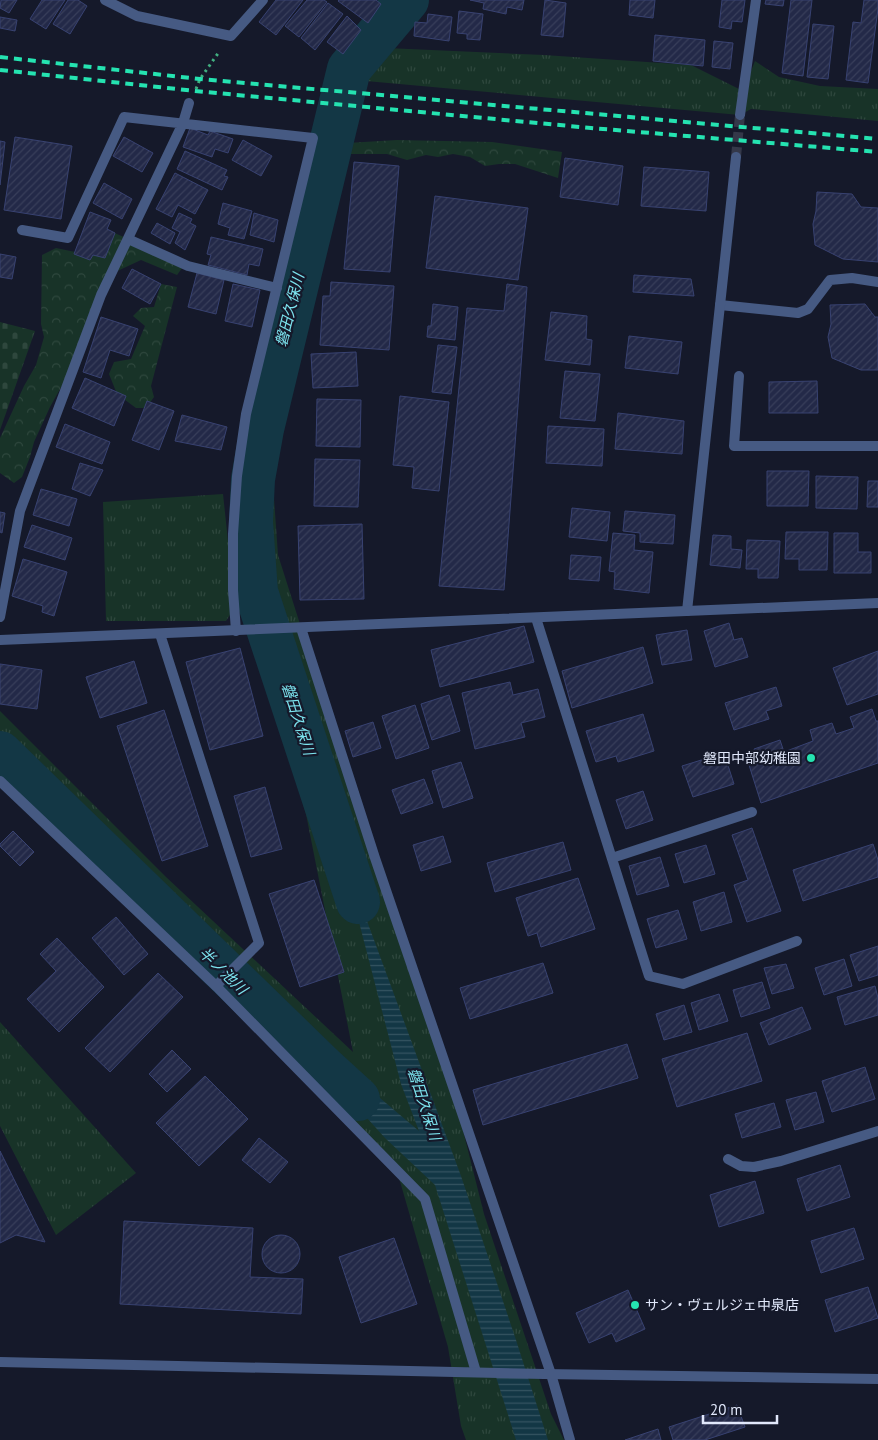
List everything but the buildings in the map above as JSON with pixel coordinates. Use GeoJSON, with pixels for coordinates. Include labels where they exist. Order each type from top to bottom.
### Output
{"type":"FeatureCollection","features":[{"type":"Feature","properties":{"kind":"street"},"geometry":{"type":"LineString","coordinates":[[105,0],[137,16],[230,36],[263,0]]}},
{"type":"Feature","properties":{"kind":"street"},"geometry":{"type":"LineString","coordinates":[[740,115],[756,0]]}},
{"type":"Feature","properties":{"kind":"street"},"geometry":{"type":"LineString","coordinates":[[0,617],[20,511],[101,295],[183,123],[189,103]]}},
{"type":"Feature","properties":{"kind":"street"},"geometry":{"type":"LineString","coordinates":[[22,230],[68,238],[124,117],[313,138],[246,414],[237,476],[233,534],[233,590],[236,631]]}},
{"type":"Feature","properties":{"kind":"street"},"geometry":{"type":"LineString","coordinates":[[687,611],[736,156]]}},
{"type":"Feature","properties":{"kind":"street"},"geometry":{"type":"LineString","coordinates":[[128,239],[188,266],[277,288]]}},
{"type":"Feature","properties":{"kind":"street"},"geometry":{"type":"LineString","coordinates":[[720,305],[798,313],[808,309],[830,280],[852,278],[878,282]]}},
{"type":"Feature","properties":{"kind":"street"},"geometry":{"type":"LineString","coordinates":[[739,376],[734,446],[878,446]]}},
{"type":"Feature","properties":{"kind":"street"},"geometry":{"type":"LineString","coordinates":[[0,640],[878,603]]}},
{"type":"Feature","properties":{"kind":"street"},"geometry":{"type":"LineString","coordinates":[[536,618],[649,976],[683,984],[797,941]]}},
{"type":"Feature","properties":{"kind":"street"},"geometry":{"type":"LineString","coordinates":[[297,628],[570,1440]]}},
{"type":"Feature","properties":{"kind":"street"},"geometry":{"type":"LineString","coordinates":[[160,634],[259,943],[216,986]]}},
{"type":"Feature","properties":{"kind":"street"},"geometry":{"type":"LineString","coordinates":[[0,781],[216,986],[425,1199],[479,1372]]}},
{"type":"Feature","properties":{"kind":"street"},"geometry":{"type":"LineString","coordinates":[[612,858],[752,812]]}},
{"type":"Feature","properties":{"kind":"street"},"geometry":{"type":"LineString","coordinates":[[728,1159],[740,1166],[754,1167],[781,1161],[878,1131]]}},
{"type":"Feature","properties":{"kind":"street"},"geometry":{"type":"LineString","coordinates":[[0,1362],[878,1379]]}},
{"type":"Feature","properties":{"kind":"path"},"geometry":{"type":"LineString","coordinates":[[189,103],[200,79],[230,36]]}},
{"type":"Feature","properties":{"kind":"green space"},"geometry":{"type":"Polygon","coordinates":[[[386,48],[544,55],[691,65],[743,91],[755,61],[779,77],[820,86],[878,89],[878,121],[751,109],[740,115],[366,81],[386,48]]]}},
{"type":"Feature","properties":{"kind":"green space"},"geometry":{"type":"Polygon","coordinates":[[[358,115],[347,143],[295,323],[271,456],[278,555],[342,756],[450,1079],[484,1214],[551,1414],[564,1440],[466,1440],[461,1426],[448,1347],[397,1171],[0,778],[0,711],[166,877],[353,1052],[306,814],[249,615],[233,534],[246,414],[313,138],[335,124],[329,116],[358,115]]]}},
{"type":"Feature","properties":{"kind":"green space"},"geometry":{"type":"Polygon","coordinates":[[[397,140],[492,142],[562,152],[558,178],[515,164],[485,166],[470,157],[453,154],[438,157],[426,155],[407,160],[387,154],[344,154],[347,143],[397,140]]]}},
{"type":"Feature","properties":{"kind":"green space"},"geometry":{"type":"Polygon","coordinates":[[[101,227],[185,264],[177,275],[141,260],[111,274],[79,355],[50,407],[34,442],[22,477],[14,483],[0,473],[0,438],[36,365],[44,337],[41,324],[42,255],[56,248],[80,253],[101,227]]]}},
{"type":"Feature","properties":{"kind":"green space"},"geometry":{"type":"Polygon","coordinates":[[[161,284],[177,287],[151,386],[154,397],[146,408],[136,408],[117,394],[109,374],[114,362],[131,359],[145,326],[133,316],[141,308],[154,307],[161,284]]]}},
{"type":"Feature","properties":{"kind":"green space"},"geometry":{"type":"Polygon","coordinates":[[[0,322],[35,331],[0,430],[0,322]]]}},
{"type":"Feature","properties":{"kind":"green space"},"geometry":{"type":"Polygon","coordinates":[[[223,494],[235,607],[226,621],[106,621],[103,502],[223,494]]]}},
{"type":"Feature","properties":{"kind":"green space"},"geometry":{"type":"Polygon","coordinates":[[[0,1022],[136,1173],[56,1235],[0,1126],[0,1022]]]}},
{"type":"Feature","properties":{"kind":"water"},"geometry":{"type":"Polygon","coordinates":[[[339,845],[461,1176],[548,1440],[516,1440],[435,1185],[385,1138],[250,988],[419,1131],[401,1084],[339,845]]]}},
{"type":"Feature","properties":{"kind":"waterway","name":"磐田久保川"},"geometry":{"type":"LineString","coordinates":[[358,902],[256,592],[251,522],[253,479],[262,429],[349,69],[407,0]]}},
{"type":"Feature","properties":{"kind":"waterway","name":"半ノ池川"},"geometry":{"type":"LineString","coordinates":[[0,753],[358,1099]]}},
{"type":"Feature","properties":{"kind":"tunnel"},"geometry":{"type":"LineString","coordinates":[[736,157],[740,115]]}},
{"type":"Feature","properties":{"kind":"railway"},"geometry":{"type":"LineString","coordinates":[[0,57],[200,79],[878,139]]}},
{"type":"Feature","properties":{"kind":"railway"},"geometry":{"type":"LineString","coordinates":[[0,70],[195,91],[591,128],[878,152]]}},
{"type":"Feature","properties":{"kind":"place","name":"磐田中部幼稚園"},"geometry":{"type":"Point","coordinates":[811,758]}},
{"type":"Feature","properties":{"kind":"place","name":"サン・ヴェルジェ中泉店"},"geometry":{"type":"Point","coordinates":[635,1305]}}]}
